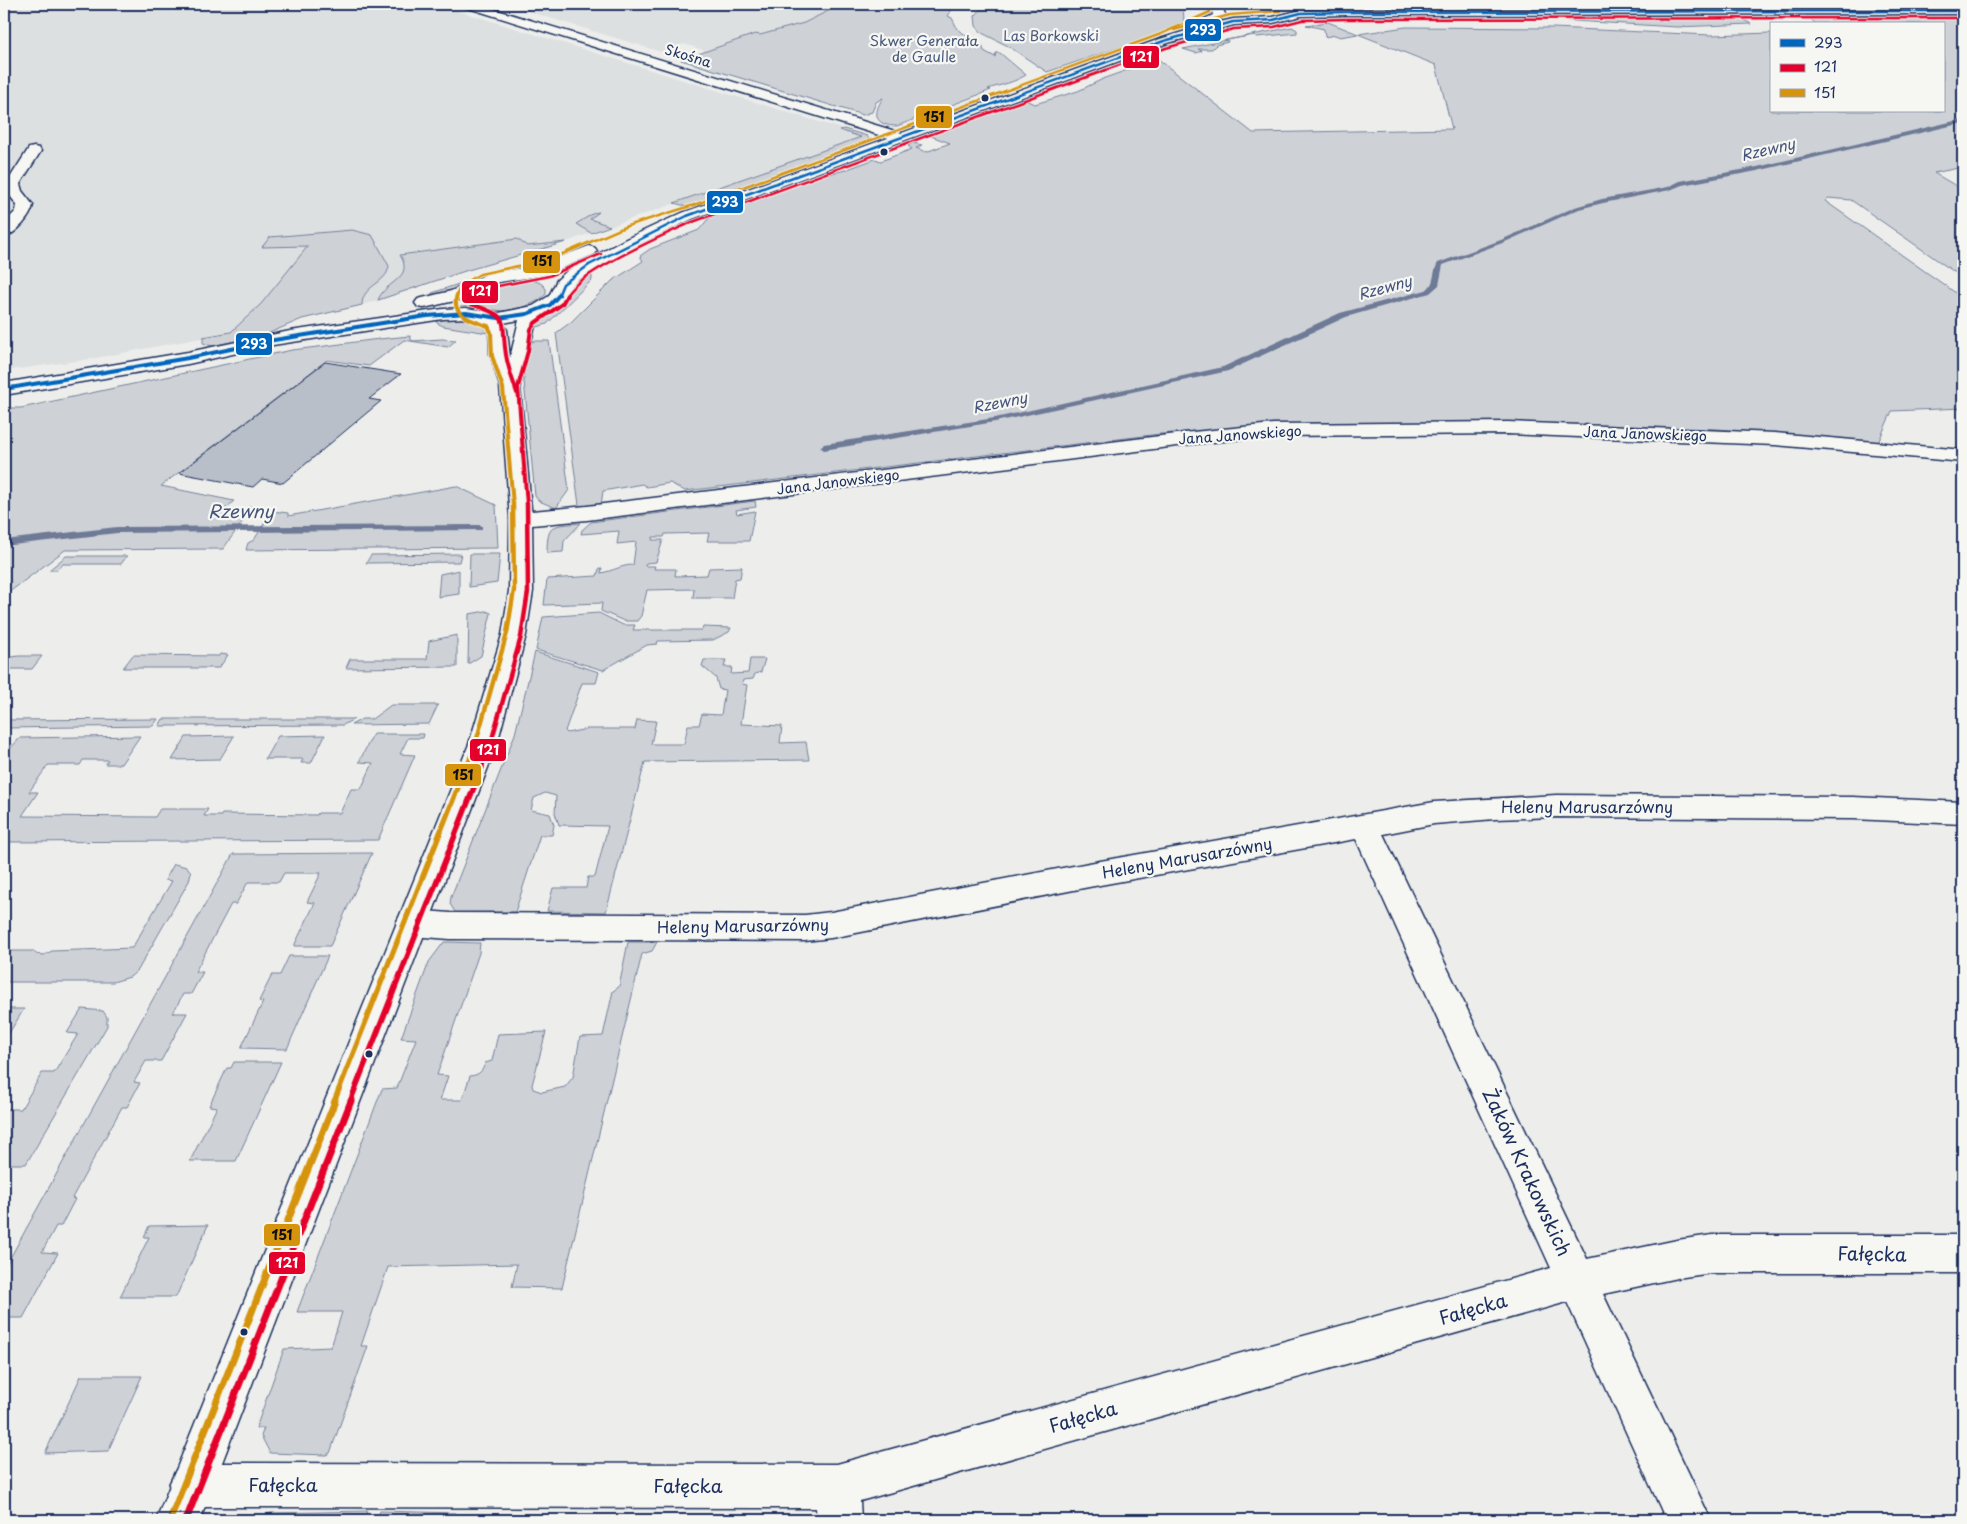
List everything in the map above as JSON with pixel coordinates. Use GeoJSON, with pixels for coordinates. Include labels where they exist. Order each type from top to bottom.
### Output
{"type":"FeatureCollection","features":[{"type":"Feature","properties":{"kind":"street","name":"Skośna"},"geometry":{"type":"LineString","coordinates":[[466,4],[900,137]]}},
{"type":"Feature","properties":{"kind":"street"},"geometry":{"type":"LineString","coordinates":[[1284,4],[1299,7],[1409,12]]}},
{"type":"Feature","properties":{"kind":"street"},"geometry":{"type":"LineString","coordinates":[[1284,4],[1292,9],[1293,12],[1289,16]]}},
{"type":"Feature","properties":{"kind":"street"},"geometry":{"type":"LineString","coordinates":[[1164,41],[1215,18],[1218,14],[1218,6]]}},
{"type":"Feature","properties":{"kind":"street"},"geometry":{"type":"LineString","coordinates":[[1218,6],[1226,16],[1253,21]]}},
{"type":"Feature","properties":{"kind":"street"},"geometry":{"type":"LineString","coordinates":[[561,287],[573,275],[612,252],[687,216],[1164,41],[1227,23],[1273,20],[1310,13],[1963,11]]}},
{"type":"Feature","properties":{"kind":"street"},"geometry":{"type":"LineString","coordinates":[[4,232],[24,212],[25,205],[13,184],[34,151]]}},
{"type":"Feature","properties":{"kind":"street"},"geometry":{"type":"LineString","coordinates":[[274,340],[444,299],[468,290],[495,276],[540,271],[621,237],[665,221],[687,216]]}},
{"type":"Feature","properties":{"kind":"street"},"geometry":{"type":"LineString","coordinates":[[510,386],[521,349],[524,327],[529,318],[557,299],[561,293],[561,287],[552,278],[526,273]]}},
{"type":"Feature","properties":{"kind":"street"},"geometry":{"type":"LineString","coordinates":[[184,1503],[483,744],[512,643],[521,591],[521,519],[510,386],[498,354],[498,330],[496,324],[493,320],[478,315],[462,306],[461,301],[468,290]]}},
{"type":"Feature","properties":{"kind":"street"},"geometry":{"type":"LineString","coordinates":[[4,389],[149,365],[274,340],[437,314],[513,317],[539,310]]}},
{"type":"Feature","properties":{"kind":"street","name":"Jana Janowskiego"},"geometry":{"type":"LineString","coordinates":[[521,519],[1167,441],[1273,430],[1508,428],[1775,439],[1963,456]]}},
{"type":"Feature","properties":{"kind":"street","name":"Heleny Marusarzówny"},"geometry":{"type":"LineString","coordinates":[[412,923],[450,926],[805,928],[831,925],[1364,825],[1434,813],[1495,808],[1556,806],[1853,808],[1963,813]]}},
{"type":"Feature","properties":{"kind":"street","name":"Żaków Krakowskich"},"geometry":{"type":"LineString","coordinates":[[1364,825],[1689,1520]]}},
{"type":"Feature","properties":{"kind":"street","name":"Fałęcka"},"geometry":{"type":"LineString","coordinates":[[184,1503],[838,1503],[1577,1280],[1677,1259],[1712,1254],[1963,1254]]}},
{"type":"Feature","properties":{"kind":"shaded area"},"geometry":{"type":"Polygon","coordinates":[[[4,4],[436,4],[865,136],[566,242],[468,270],[379,301],[302,319],[91,359],[4,371],[4,4]]]}},
{"type":"Feature","properties":{"kind":"shaded area"},"geometry":{"type":"Polygon","coordinates":[[[504,4],[823,4],[835,8],[804,23],[760,35],[755,34],[706,51],[684,44],[661,52],[504,4]]]}},
{"type":"Feature","properties":{"kind":"green space","name":"Skwer Generała de Gaulle"},"geometry":{"type":"Polygon","coordinates":[[[823,4],[955,4],[948,16],[952,18],[957,28],[970,39],[965,42],[982,45],[984,51],[995,57],[996,53],[1000,53],[1026,75],[897,126],[884,124],[878,118],[877,109],[883,98],[876,102],[872,112],[863,115],[681,60],[755,34],[760,35],[804,23],[834,8],[823,4]]]}},
{"type":"Feature","properties":{"kind":"green space","name":"Las Borkowski"},"geometry":{"type":"Polygon","coordinates":[[[986,4],[1183,4],[1184,22],[1153,36],[1047,72],[1008,46],[982,33],[976,26],[975,16],[986,4]]]}},
{"type":"Feature","properties":{"kind":"green space"},"geometry":{"type":"Polygon","coordinates":[[[1359,4],[1963,4],[1963,6],[1463,10],[1458,5],[1359,4]]]}},
{"type":"Feature","properties":{"kind":"green space"},"geometry":{"type":"Polygon","coordinates":[[[1806,15],[1963,15],[1963,167],[1934,173],[1963,190],[1963,278],[1851,200],[1828,198],[1825,201],[1963,298],[1963,408],[1892,411],[1878,443],[1717,429],[1492,423],[1303,423],[1160,434],[685,491],[670,483],[647,487],[642,484],[603,491],[601,505],[582,508],[579,505],[556,333],[571,322],[612,281],[643,261],[640,256],[650,249],[699,230],[708,219],[718,212],[798,182],[845,170],[875,159],[881,161],[912,149],[908,146],[913,143],[922,145],[916,148],[926,152],[950,143],[928,135],[1022,99],[1035,104],[1078,91],[1105,78],[1158,59],[1253,133],[1452,129],[1436,65],[1358,34],[1406,27],[1553,28],[1711,35],[1770,33],[1770,112],[1944,112],[1944,22],[1814,22],[1806,15]]]}},
{"type":"Feature","properties":{"kind":"green space"},"geometry":{"type":"Polygon","coordinates":[[[1550,16],[1738,16],[1751,24],[1677,27],[1556,20],[1550,16]]]}},
{"type":"Feature","properties":{"kind":"green space"},"geometry":{"type":"Polygon","coordinates":[[[1328,22],[1358,34],[1325,37],[1324,29],[1306,25],[1328,22]]]}},
{"type":"Feature","properties":{"kind":"green space"},"geometry":{"type":"Polygon","coordinates":[[[1292,27],[1297,30],[1297,33],[1257,37],[1254,35],[1292,27]]]}},
{"type":"Feature","properties":{"kind":"green space"},"geometry":{"type":"Polygon","coordinates":[[[1226,40],[1228,42],[1216,45],[1212,49],[1198,49],[1202,51],[1196,53],[1183,49],[1226,40]]]}},
{"type":"Feature","properties":{"kind":"green space"},"geometry":{"type":"Polygon","coordinates":[[[973,101],[975,102],[950,115],[898,129],[973,101]]]}},
{"type":"Feature","properties":{"kind":"green space"},"geometry":{"type":"Polygon","coordinates":[[[844,129],[867,136],[869,139],[689,207],[674,203],[861,137],[839,130],[844,129]]]}},
{"type":"Feature","properties":{"kind":"green space"},"geometry":{"type":"Polygon","coordinates":[[[599,212],[590,219],[610,226],[591,233],[576,224],[594,213],[599,212]]]}},
{"type":"Feature","properties":{"kind":"green space"},"geometry":{"type":"Polygon","coordinates":[[[352,230],[372,235],[389,266],[384,277],[366,293],[362,305],[302,319],[267,334],[212,346],[203,343],[203,337],[231,332],[261,304],[308,246],[262,247],[270,237],[352,230]]]}},
{"type":"Feature","properties":{"kind":"green space"},"geometry":{"type":"Polygon","coordinates":[[[517,239],[527,246],[566,242],[468,270],[378,300],[386,288],[401,275],[404,269],[404,263],[400,255],[517,239]]]}},
{"type":"Feature","properties":{"kind":"green space"},"geometry":{"type":"Polygon","coordinates":[[[549,258],[558,261],[431,298],[432,293],[479,277],[549,258]]]}},
{"type":"Feature","properties":{"kind":"green space"},"geometry":{"type":"Polygon","coordinates":[[[586,272],[592,276],[592,280],[547,324],[534,328],[540,317],[566,299],[572,285],[586,272]]]}},
{"type":"Feature","properties":{"kind":"green space"},"geometry":{"type":"Polygon","coordinates":[[[521,279],[541,284],[546,289],[546,294],[532,304],[502,311],[485,306],[479,300],[481,294],[490,286],[521,279]]]}},
{"type":"Feature","properties":{"kind":"green space"},"geometry":{"type":"Polygon","coordinates":[[[457,317],[479,322],[488,333],[443,326],[437,323],[436,318],[457,317]]]}},
{"type":"Feature","properties":{"kind":"green space"},"geometry":{"type":"Polygon","coordinates":[[[410,336],[412,341],[456,340],[448,347],[404,340],[369,366],[327,360],[161,486],[234,501],[225,509],[241,512],[248,507],[253,507],[223,549],[65,550],[4,596],[4,408],[21,408],[292,350],[410,336]]]}},
{"type":"Feature","properties":{"kind":"green space"},"geometry":{"type":"Polygon","coordinates":[[[532,341],[549,341],[569,490],[556,508],[539,501],[535,496],[523,370],[532,341]]]}},
{"type":"Feature","properties":{"kind":"green space"},"geometry":{"type":"Polygon","coordinates":[[[456,486],[496,505],[498,548],[246,550],[248,543],[254,540],[272,511],[288,513],[288,516],[456,486]]]}},
{"type":"Feature","properties":{"kind":"green space"},"geometry":{"type":"Polygon","coordinates":[[[755,501],[756,507],[736,510],[737,514],[755,511],[749,541],[707,541],[709,533],[665,534],[664,537],[653,537],[652,540],[663,540],[656,562],[646,563],[645,566],[655,566],[654,569],[676,569],[675,576],[707,575],[709,568],[742,567],[740,578],[735,579],[732,598],[693,598],[694,589],[647,590],[641,616],[637,621],[624,621],[601,611],[602,603],[544,605],[547,579],[597,576],[599,569],[602,568],[601,573],[633,565],[636,542],[617,544],[619,531],[581,534],[582,530],[591,522],[755,501]]]}},
{"type":"Feature","properties":{"kind":"green space"},"geometry":{"type":"Polygon","coordinates":[[[581,523],[564,541],[563,552],[547,553],[550,531],[558,526],[581,523]]]}},
{"type":"Feature","properties":{"kind":"green space"},"geometry":{"type":"Polygon","coordinates":[[[461,554],[459,562],[366,563],[371,555],[461,554]]]}},
{"type":"Feature","properties":{"kind":"green space"},"geometry":{"type":"Polygon","coordinates":[[[470,554],[500,554],[497,583],[469,587],[470,554]]]}},
{"type":"Feature","properties":{"kind":"green space"},"geometry":{"type":"Polygon","coordinates":[[[66,556],[127,556],[121,564],[63,564],[56,570],[49,570],[66,556]]]}},
{"type":"Feature","properties":{"kind":"green space"},"geometry":{"type":"Polygon","coordinates":[[[459,570],[459,594],[438,597],[440,574],[459,570]]]}},
{"type":"Feature","properties":{"kind":"green space"},"geometry":{"type":"Polygon","coordinates":[[[486,611],[491,613],[481,656],[468,664],[469,614],[486,611]]]}},
{"type":"Feature","properties":{"kind":"green space"},"geometry":{"type":"Polygon","coordinates":[[[599,613],[623,625],[635,625],[633,630],[702,630],[703,627],[731,628],[729,632],[713,640],[658,641],[657,644],[647,645],[603,670],[536,650],[543,617],[599,613]]]}},
{"type":"Feature","properties":{"kind":"green space"},"geometry":{"type":"Polygon","coordinates":[[[457,635],[457,667],[346,668],[350,659],[427,659],[429,641],[457,635]]]}},
{"type":"Feature","properties":{"kind":"green space"},"geometry":{"type":"Polygon","coordinates":[[[535,652],[599,672],[596,683],[582,683],[565,731],[567,733],[587,729],[635,729],[637,720],[656,721],[651,744],[684,744],[688,725],[699,725],[702,714],[721,715],[725,690],[719,689],[716,678],[702,666],[704,660],[726,660],[724,667],[732,667],[731,674],[748,673],[750,659],[765,659],[761,672],[755,674],[753,679],[743,680],[742,684],[747,685],[741,724],[782,726],[780,743],[806,742],[809,760],[645,762],[606,912],[547,911],[553,888],[586,888],[588,877],[595,877],[608,826],[559,825],[555,813],[556,796],[545,793],[534,798],[531,810],[550,814],[554,825],[552,835],[540,835],[515,912],[455,912],[450,904],[451,897],[515,734],[535,652]]]}},
{"type":"Feature","properties":{"kind":"green space"},"geometry":{"type":"Polygon","coordinates":[[[220,654],[228,655],[219,668],[123,668],[133,655],[219,656],[220,654]]]}},
{"type":"Feature","properties":{"kind":"green space"},"geometry":{"type":"Polygon","coordinates":[[[42,656],[32,669],[4,669],[4,658],[42,656]]]}},
{"type":"Feature","properties":{"kind":"green space"},"geometry":{"type":"Polygon","coordinates":[[[391,705],[438,705],[429,724],[351,725],[362,719],[372,719],[391,705]]]}},
{"type":"Feature","properties":{"kind":"green space"},"geometry":{"type":"Polygon","coordinates":[[[158,719],[153,726],[4,728],[4,720],[158,719]]]}},
{"type":"Feature","properties":{"kind":"green space"},"geometry":{"type":"Polygon","coordinates":[[[163,719],[354,719],[343,725],[159,726],[163,719]]]}},
{"type":"Feature","properties":{"kind":"green space"},"geometry":{"type":"Polygon","coordinates":[[[373,734],[424,734],[423,738],[408,738],[400,754],[415,755],[378,840],[4,842],[4,755],[20,738],[140,736],[121,764],[105,764],[108,760],[83,760],[80,765],[48,765],[29,792],[38,792],[22,816],[155,817],[160,809],[208,809],[204,816],[221,816],[222,814],[317,815],[318,813],[340,813],[351,789],[361,789],[373,763],[359,762],[373,734]]]}},
{"type":"Feature","properties":{"kind":"green space"},"geometry":{"type":"Polygon","coordinates":[[[325,735],[311,763],[301,763],[303,759],[265,759],[278,736],[325,735]]]}},
{"type":"Feature","properties":{"kind":"green space"},"geometry":{"type":"Polygon","coordinates":[[[234,736],[220,759],[172,760],[186,737],[234,736]]]}},
{"type":"Feature","properties":{"kind":"green space"},"geometry":{"type":"Polygon","coordinates":[[[372,853],[330,946],[294,946],[315,903],[307,902],[321,873],[284,873],[279,882],[248,882],[236,904],[231,904],[195,972],[203,972],[191,994],[183,994],[173,1013],[187,1013],[161,1061],[146,1061],[134,1082],[140,1083],[127,1107],[122,1107],[72,1198],[75,1199],[61,1226],[56,1226],[42,1252],[58,1253],[23,1318],[8,1318],[4,1326],[4,1269],[233,854],[372,853]]]}},
{"type":"Feature","properties":{"kind":"green space"},"geometry":{"type":"Polygon","coordinates":[[[174,864],[187,867],[191,872],[189,881],[138,970],[130,977],[113,982],[4,982],[4,954],[12,951],[34,951],[36,954],[44,955],[52,951],[132,948],[172,881],[165,880],[174,864]]]}},
{"type":"Feature","properties":{"kind":"green space"},"geometry":{"type":"Polygon","coordinates":[[[444,942],[480,943],[479,953],[437,1075],[448,1076],[440,1100],[462,1100],[470,1076],[478,1074],[485,1063],[492,1061],[498,1034],[546,1032],[532,1085],[533,1089],[542,1092],[565,1087],[573,1077],[580,1037],[603,1036],[613,991],[619,987],[628,942],[657,942],[652,951],[642,954],[562,1288],[512,1287],[517,1264],[388,1267],[361,1346],[368,1346],[330,1453],[326,1455],[270,1453],[261,1436],[264,1428],[256,1428],[284,1349],[331,1347],[342,1312],[297,1312],[382,1089],[397,1088],[416,1039],[401,1038],[429,962],[444,942]]]}},
{"type":"Feature","properties":{"kind":"green space"},"geometry":{"type":"Polygon","coordinates":[[[289,956],[328,956],[287,1049],[241,1048],[263,1002],[259,1001],[272,975],[280,975],[289,956]]]}},
{"type":"Feature","properties":{"kind":"green space"},"geometry":{"type":"Polygon","coordinates":[[[4,1009],[24,1009],[9,1033],[4,1033],[4,1009]]]}},
{"type":"Feature","properties":{"kind":"green space"},"geometry":{"type":"Polygon","coordinates":[[[82,1009],[103,1011],[107,1017],[107,1026],[26,1164],[4,1164],[4,1109],[21,1109],[42,1073],[54,1073],[78,1034],[67,1033],[82,1009]]]}},
{"type":"Feature","properties":{"kind":"green space"},"geometry":{"type":"Polygon","coordinates":[[[234,1062],[281,1062],[236,1161],[190,1161],[217,1107],[209,1106],[227,1068],[231,1068],[234,1062]]]}},
{"type":"Feature","properties":{"kind":"green space"},"geometry":{"type":"Polygon","coordinates":[[[208,1225],[176,1297],[120,1297],[149,1237],[144,1237],[149,1226],[208,1225]]]}},
{"type":"Feature","properties":{"kind":"green space"},"geometry":{"type":"Polygon","coordinates":[[[81,1376],[142,1376],[108,1451],[45,1453],[81,1376]]]}},
{"type":"Feature","properties":{"kind":"green space"},"geometry":{"type":"Polygon","coordinates":[[[367,1511],[364,1520],[245,1520],[271,1513],[367,1511]]]}},
{"type":"Feature","properties":{"kind":"green space"},"geometry":{"type":"Polygon","coordinates":[[[380,1511],[456,1513],[456,1520],[377,1520],[380,1511]]]}},
{"type":"Feature","properties":{"kind":"building"},"geometry":{"type":"Polygon","coordinates":[[[325,362],[401,374],[369,399],[381,401],[283,483],[262,479],[253,487],[179,473],[325,362]]]}},
{"type":"Feature","properties":{"kind":"waterway","name":"Rzewny"},"geometry":{"type":"LineString","coordinates":[[824,447],[995,420],[1225,369],[1343,315],[1374,305],[1428,292],[1433,289],[1437,282],[1437,272],[1440,264],[1503,241],[1577,208],[1602,201],[1670,188],[1680,183],[1757,169],[1963,121]]}},
{"type":"Feature","properties":{"kind":"waterway","name":"Rzewny"},"geometry":{"type":"LineString","coordinates":[[4,543],[117,530],[479,528]]}},
{"type":"Feature","properties":{"kind":"transit line","name":"151"},"geometry":{"type":"LineString","coordinates":[[171,1517],[476,742],[507,633],[514,590],[514,519],[503,388],[492,356],[491,332],[488,326],[466,318],[458,311],[455,300],[459,289],[467,281],[480,274],[551,259],[627,226],[694,205],[1161,34],[1210,12],[1209,4]]}},
{"type":"Feature","properties":{"kind":"transit line","name":"151"},"geometry":{"type":"LineString","coordinates":[[1174,30],[1230,15],[1280,11]]}},
{"type":"Feature","properties":{"kind":"transit line","name":"293"},"geometry":{"type":"LineString","coordinates":[[4,389],[188,358],[274,340],[427,316],[466,313],[499,318],[527,314],[550,305],[557,299],[563,284],[589,265],[687,216],[1164,41],[1233,22],[1273,20],[1301,13],[1347,12],[1963,11]]}},
{"type":"Feature","properties":{"kind":"transit line","name":"121"},"geometry":{"type":"LineString","coordinates":[[186,1520],[490,746],[521,637],[528,592],[528,518],[518,387],[528,351],[531,329],[535,323],[562,304],[571,287],[616,259],[690,223],[1166,48],[1234,29],[1274,27],[1302,20],[1347,19],[1963,18]]}},
{"type":"Feature","properties":{"kind":"transit line","name":"121"},"geometry":{"type":"LineString","coordinates":[[517,393],[506,355],[503,321],[495,312],[471,304],[471,298],[483,289],[549,276],[601,254]]}}]}
